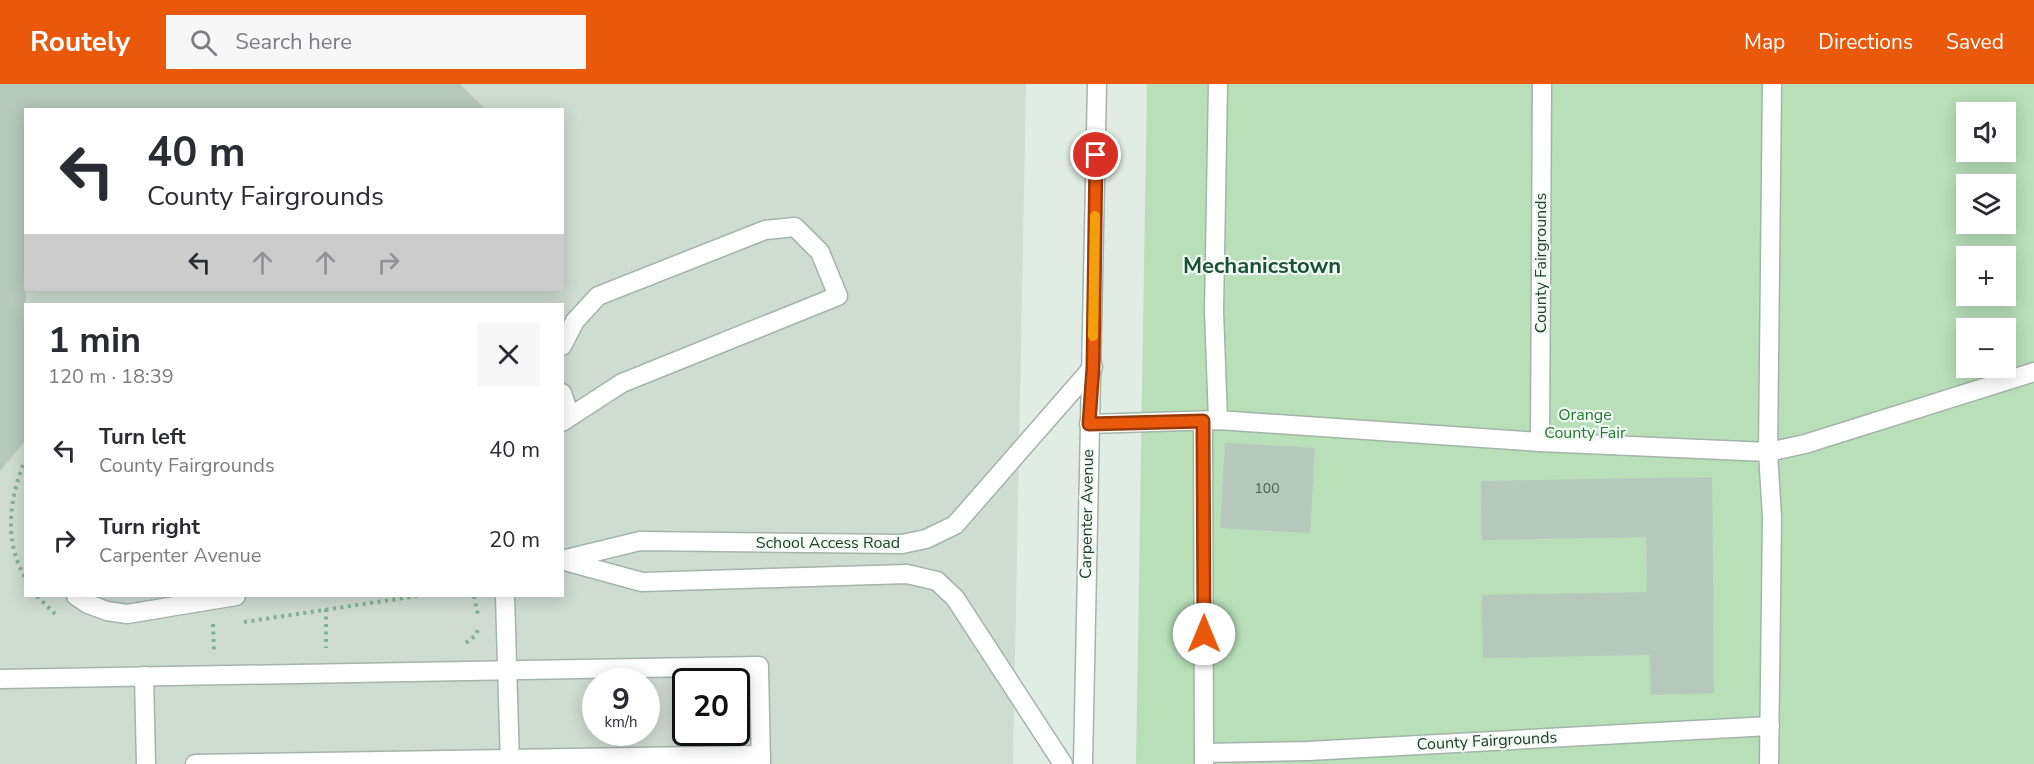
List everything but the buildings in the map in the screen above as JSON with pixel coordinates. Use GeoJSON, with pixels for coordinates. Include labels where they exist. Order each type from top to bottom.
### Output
{"type":"FeatureCollection","features":[{"type":"Feature","properties":{"kind":"street","name":"Carpenter Avenue"},"geometry":{"type":"LineString","coordinates":[[1083,764],[1089,424],[1093,367],[1097,84]]}},
{"type":"Feature","properties":{"kind":"street"},"geometry":{"type":"LineString","coordinates":[[1204,758],[1218,84]]}},
{"type":"Feature","properties":{"kind":"street","name":"County Fairgrounds"},"geometry":{"type":"LineString","coordinates":[[1540,442],[1542,84]]}},
{"type":"Feature","properties":{"kind":"street"},"geometry":{"type":"LineString","coordinates":[[1769,764],[1772,516],[1768,452],[1772,84]]}},
{"type":"Feature","properties":{"kind":"street"},"geometry":{"type":"LineString","coordinates":[[564,342],[575,321],[598,297],[765,230],[795,227],[820,252],[838,296],[622,383],[566,419]]}},
{"type":"Feature","properties":{"kind":"street","name":"School Access Road"},"geometry":{"type":"LineString","coordinates":[[564,560],[640,541],[902,544],[926,539],[955,525],[1093,367]]}},
{"type":"Feature","properties":{"kind":"street"},"geometry":{"type":"LineString","coordinates":[[1089,424],[1211,420],[1540,442],[1768,452],[1805,444],[2034,372]]}},
{"type":"Feature","properties":{"kind":"street"},"geometry":{"type":"LineString","coordinates":[[902,544],[907,574]]}},
{"type":"Feature","properties":{"kind":"street","name":"School Access Road"},"geometry":{"type":"LineString","coordinates":[[564,561],[642,582],[907,574],[937,581],[955,598],[1063,764]]}},
{"type":"Feature","properties":{"kind":"street"},"geometry":{"type":"LineString","coordinates":[[78,597],[107,611],[126,614],[228,597]]}},
{"type":"Feature","properties":{"kind":"street"},"geometry":{"type":"LineString","coordinates":[[505,597],[510,761]]}},
{"type":"Feature","properties":{"kind":"street"},"geometry":{"type":"LineString","coordinates":[[0,679],[759,666],[761,759],[195,764]]}},
{"type":"Feature","properties":{"kind":"street"},"geometry":{"type":"LineString","coordinates":[[144,676],[146,764]]}},
{"type":"Feature","properties":{"kind":"street","name":"County Fairgrounds"},"geometry":{"type":"LineString","coordinates":[[1204,758],[1770,726]]}},
{"type":"Feature","properties":{"kind":"path"},"geometry":{"type":"LineString","coordinates":[[23,465],[10,510],[15,555],[24,575]]}},
{"type":"Feature","properties":{"kind":"path"},"geometry":{"type":"LineString","coordinates":[[466,643],[476,635],[480,624],[474,597]]}},
{"type":"Feature","properties":{"kind":"path"},"geometry":{"type":"LineString","coordinates":[[213,599],[214,656]]}},
{"type":"Feature","properties":{"kind":"path"},"geometry":{"type":"LineString","coordinates":[[326,609],[326,648]]}},
{"type":"Feature","properties":{"kind":"shaded area"},"geometry":{"type":"Polygon","coordinates":[[[0,84],[1026,84],[1013,764],[0,764],[0,84]]]}},
{"type":"Feature","properties":{"kind":"green space","name":"Orange County Fair"},"geometry":{"type":"Polygon","coordinates":[[[1147,84],[2034,84],[2034,764],[1136,764],[1147,84]]]}},
{"type":"Feature","properties":{"kind":"slow traffic"},"geometry":{"type":"LineString","coordinates":[[1093,336],[1095,216]]}},
{"type":"Feature","properties":{"kind":"district","name":"Mechanicstown"},"geometry":{"type":"Point","coordinates":[1262,266]}},
{"type":"Feature","properties":{"kind":"route"},"geometry":{"type":"LineString","coordinates":[[1096,155],[1093,367],[1089,424],[1203,421],[1204,634]]}}]}
